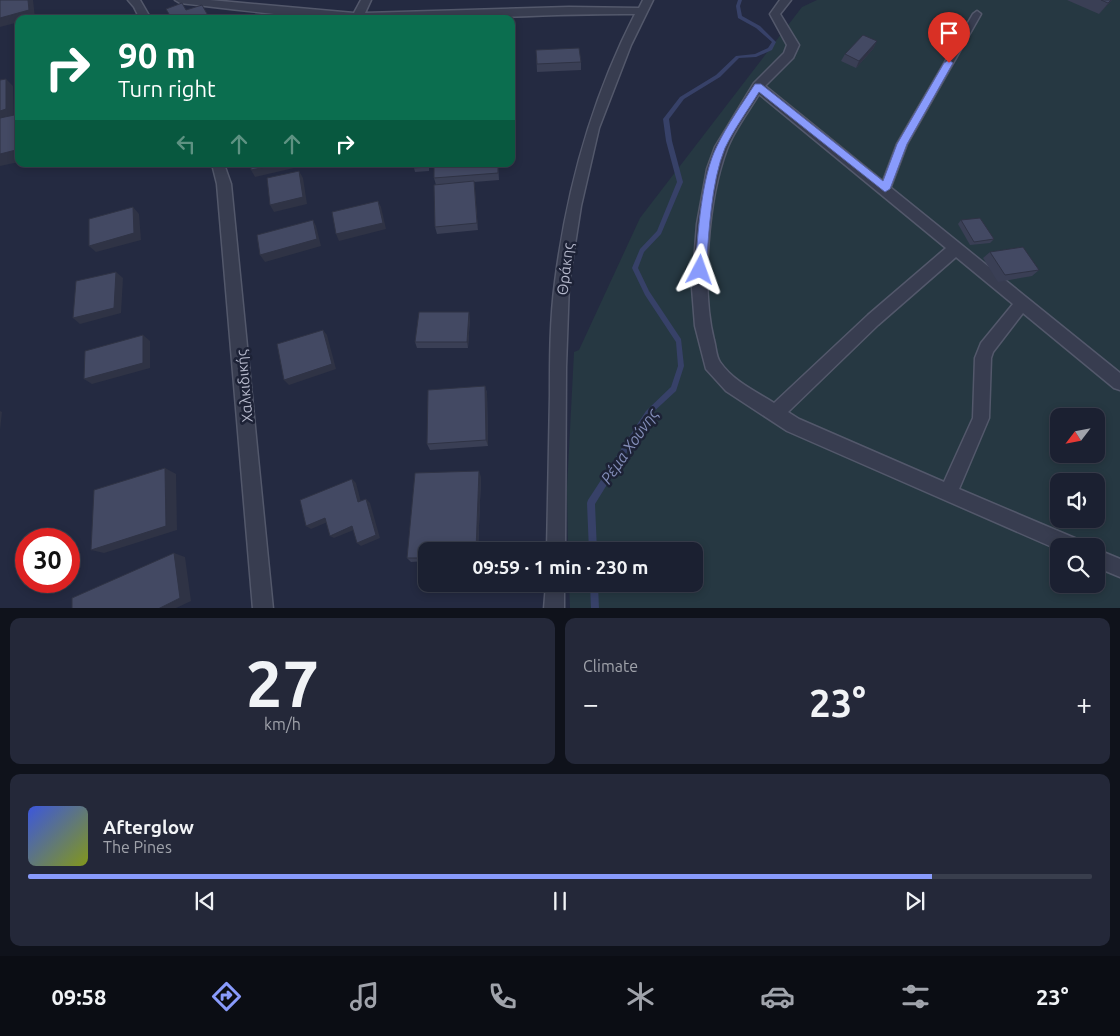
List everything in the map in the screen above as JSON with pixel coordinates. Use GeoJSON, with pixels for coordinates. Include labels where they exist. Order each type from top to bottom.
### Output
{"type":"FeatureCollection","features":[{"type":"Feature","properties":{"kind":"street"},"geometry":{"type":"LineString","coordinates":[[133,0],[139,5],[144,15]]}},
{"type":"Feature","properties":{"kind":"street"},"geometry":{"type":"LineString","coordinates":[[180,0],[289,12],[341,15]]}},
{"type":"Feature","properties":{"kind":"street"},"geometry":{"type":"LineString","coordinates":[[358,15],[366,0]]}},
{"type":"Feature","properties":{"kind":"street"},"geometry":{"type":"LineString","coordinates":[[786,0],[775,14],[793,45],[789,55],[758,86],[721,147],[714,170],[704,224],[699,288],[704,333],[712,364],[732,386],[774,414],[820,438],[1052,538]]}},
{"type":"Feature","properties":{"kind":"street"},"geometry":{"type":"LineString","coordinates":[[392,15],[560,10],[645,5]]}},
{"type":"Feature","properties":{"kind":"street","name":"Θράκης"},"geometry":{"type":"LineString","coordinates":[[556,542],[558,367],[563,273],[574,206],[593,128],[625,45],[645,5]]}},
{"type":"Feature","properties":{"kind":"street"},"geometry":{"type":"LineString","coordinates":[[758,86],[1120,383]]}},
{"type":"Feature","properties":{"kind":"street","name":"Χαλκιδικής"},"geometry":{"type":"LineString","coordinates":[[219,167],[224,184],[242,354],[263,608]]}},
{"type":"Feature","properties":{"kind":"street"},"geometry":{"type":"LineString","coordinates":[[774,414],[873,320],[956,248]]}},
{"type":"Feature","properties":{"kind":"street"},"geometry":{"type":"LineString","coordinates":[[948,493],[981,418],[983,358],[987,348],[1023,302]]}},
{"type":"Feature","properties":{"kind":"street"},"geometry":{"type":"LineString","coordinates":[[1105,562],[1120,568]]}},
{"type":"Feature","properties":{"kind":"street"},"geometry":{"type":"LineString","coordinates":[[554,608],[555,592]]}},
{"type":"Feature","properties":{"kind":"lane"},"geometry":{"type":"LineString","coordinates":[[885,189],[902,144],[977,14]]}},
{"type":"Feature","properties":{"kind":"shaded area"},"geometry":{"type":"Polygon","coordinates":[[[817,0],[1120,0],[1120,608],[570,608],[569,592],[703,592],[703,542],[568,542],[567,488],[574,352],[579,350],[640,218],[802,7],[817,0]]]}},
{"type":"Feature","properties":{"kind":"building"},"geometry":{"type":"Polygon","coordinates":[[[0,0],[28,0],[29,10],[0,18],[0,0]]]}},
{"type":"Feature","properties":{"kind":"building"},"geometry":{"type":"Polygon","coordinates":[[[182,3],[186,10],[202,5],[208,15],[170,15],[166,9],[182,3]]]}},
{"type":"Feature","properties":{"kind":"building"},"geometry":{"type":"Polygon","coordinates":[[[863,35],[877,41],[859,61],[845,54],[863,35]]]}},
{"type":"Feature","properties":{"kind":"building"},"geometry":{"type":"Polygon","coordinates":[[[579,48],[581,62],[537,64],[536,50],[579,48]]]}},
{"type":"Feature","properties":{"kind":"building"},"geometry":{"type":"Polygon","coordinates":[[[6,79],[6,109],[0,111],[0,80],[6,79]]]}},
{"type":"Feature","properties":{"kind":"building"},"geometry":{"type":"Polygon","coordinates":[[[15,115],[15,150],[0,154],[0,118],[15,115]]]}},
{"type":"Feature","properties":{"kind":"building"},"geometry":{"type":"Polygon","coordinates":[[[251,167],[266,167],[251,170],[251,167]]]}},
{"type":"Feature","properties":{"kind":"building"},"geometry":{"type":"Polygon","coordinates":[[[434,167],[498,167],[498,173],[434,178],[434,167]]]}},
{"type":"Feature","properties":{"kind":"building"},"geometry":{"type":"Polygon","coordinates":[[[299,171],[303,197],[270,205],[267,178],[299,171]]]}},
{"type":"Feature","properties":{"kind":"building"},"geometry":{"type":"Polygon","coordinates":[[[474,181],[477,223],[435,227],[434,185],[474,181]]]}},
{"type":"Feature","properties":{"kind":"building"},"geometry":{"type":"Polygon","coordinates":[[[378,201],[383,223],[336,234],[332,212],[378,201]]]}},
{"type":"Feature","properties":{"kind":"building"},"geometry":{"type":"Polygon","coordinates":[[[133,207],[134,233],[89,246],[89,219],[133,207]]]}},
{"type":"Feature","properties":{"kind":"building"},"geometry":{"type":"Polygon","coordinates":[[[980,218],[994,239],[974,242],[961,220],[980,218]]]}},
{"type":"Feature","properties":{"kind":"building"},"geometry":{"type":"Polygon","coordinates":[[[313,220],[317,239],[260,255],[257,235],[313,220]]]}},
{"type":"Feature","properties":{"kind":"building"},"geometry":{"type":"Polygon","coordinates":[[[1023,247],[1039,270],[1005,275],[990,252],[1023,247]]]}},
{"type":"Feature","properties":{"kind":"building"},"geometry":{"type":"Polygon","coordinates":[[[116,272],[114,308],[73,318],[76,281],[116,272]]]}},
{"type":"Feature","properties":{"kind":"building"},"geometry":{"type":"Polygon","coordinates":[[[419,312],[469,312],[467,342],[415,342],[419,312]]]}},
{"type":"Feature","properties":{"kind":"building"},"geometry":{"type":"Polygon","coordinates":[[[323,330],[332,364],[284,380],[277,344],[323,330]]]}},
{"type":"Feature","properties":{"kind":"building"},"geometry":{"type":"Polygon","coordinates":[[[143,335],[143,363],[84,379],[85,351],[143,335]]]}},
{"type":"Feature","properties":{"kind":"building"},"geometry":{"type":"Polygon","coordinates":[[[485,386],[486,440],[427,444],[428,390],[485,386]]]}},
{"type":"Feature","properties":{"kind":"building"},"geometry":{"type":"Polygon","coordinates":[[[165,468],[166,526],[91,550],[94,490],[165,468]]]}},
{"type":"Feature","properties":{"kind":"building"},"geometry":{"type":"Polygon","coordinates":[[[479,471],[476,542],[418,542],[418,558],[407,558],[415,473],[479,471]]]}},
{"type":"Feature","properties":{"kind":"building"},"geometry":{"type":"Polygon","coordinates":[[[352,479],[358,502],[366,499],[376,535],[357,543],[352,526],[330,536],[325,518],[306,526],[300,500],[352,479]]]}},
{"type":"Feature","properties":{"kind":"building"},"geometry":{"type":"Polygon","coordinates":[[[174,553],[180,598],[160,608],[72,608],[72,598],[174,553]]]}},
{"type":"Feature","properties":{"kind":"waterway","name":"Ρέμα Χούνης"},"geometry":{"type":"LineString","coordinates":[[593,542],[591,503],[648,413],[674,389],[681,366],[679,341],[647,293],[635,268],[642,251],[659,232],[680,182],[669,141],[666,119],[682,98],[718,76],[738,57],[756,55],[770,49],[774,42],[758,27],[740,17],[738,6],[740,0]]}},
{"type":"Feature","properties":{"kind":"waterway","name":"Ρέμα Χούνης"},"geometry":{"type":"LineString","coordinates":[[594,592],[595,608]]}},
{"type":"Feature","properties":{"kind":"route"},"geometry":{"type":"LineString","coordinates":[[700,270],[704,224],[714,170],[721,147],[758,86],[885,189],[902,144],[949,63]]}}]}
